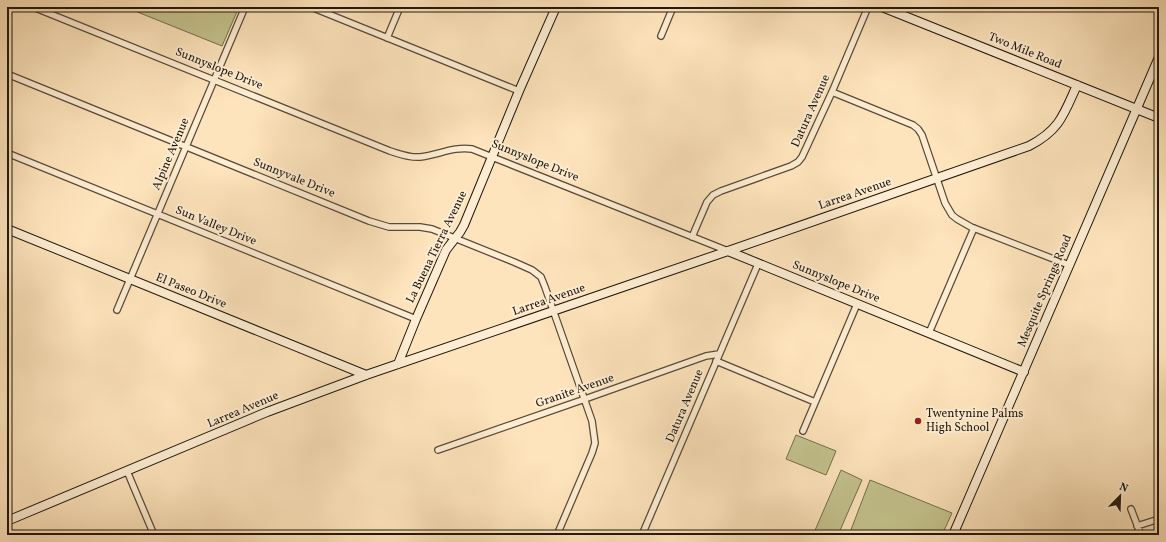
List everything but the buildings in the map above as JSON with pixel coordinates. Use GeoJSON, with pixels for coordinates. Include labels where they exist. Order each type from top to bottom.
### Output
{"type":"FeatureCollection","features":[{"type":"Feature","properties":{"kind":"street","name":"Sunnyslope Drive"},"geometry":{"type":"LineString","coordinates":[[33,7],[405,156],[420,157],[452,149],[467,148],[492,157],[728,251],[1024,372]]}},
{"type":"Feature","properties":{"kind":"street","name":"Alpine Avenue"},"geometry":{"type":"LineString","coordinates":[[117,310],[245,7]]}},
{"type":"Feature","properties":{"kind":"street"},"geometry":{"type":"LineString","coordinates":[[311,7],[519,91]]}},
{"type":"Feature","properties":{"kind":"street"},"geometry":{"type":"LineString","coordinates":[[387,38],[400,7]]}},
{"type":"Feature","properties":{"kind":"street","name":"La Buena Tierra Avenue"},"geometry":{"type":"LineString","coordinates":[[398,364],[446,250],[464,225],[519,91],[556,7]]}},
{"type":"Feature","properties":{"kind":"street"},"geometry":{"type":"LineString","coordinates":[[661,36],[673,7]]}},
{"type":"Feature","properties":{"kind":"street","name":"Datura Avenue"},"geometry":{"type":"LineString","coordinates":[[692,237],[707,202],[713,195],[798,162],[806,150],[868,7]]}},
{"type":"Feature","properties":{"kind":"street","name":"Two Mile Road"},"geometry":{"type":"LineString","coordinates":[[882,7],[1159,118]]}},
{"type":"Feature","properties":{"kind":"street","name":"Mesquite Springs Road"},"geometry":{"type":"LineString","coordinates":[[953,535],[1159,57]]}},
{"type":"Feature","properties":{"kind":"street","name":"Sunnyvale Drive"},"geometry":{"type":"LineString","coordinates":[[7,74],[369,221],[389,227],[432,229],[532,270],[540,277],[554,311],[592,421],[595,443],[557,535]]}},
{"type":"Feature","properties":{"kind":"street","name":"Larrea Avenue"},"geometry":{"type":"LineString","coordinates":[[7,521],[267,412],[366,375],[1018,150],[1039,140],[1055,128],[1066,110],[1077,84]]}},
{"type":"Feature","properties":{"kind":"street"},"geometry":{"type":"LineString","coordinates":[[832,92],[913,125],[918,129],[922,136],[945,203],[952,215],[974,228],[1069,264]]}},
{"type":"Feature","properties":{"kind":"street","name":"Sun Valley Drive"},"geometry":{"type":"LineString","coordinates":[[7,153],[416,319]]}},
{"type":"Feature","properties":{"kind":"street"},"geometry":{"type":"LineString","coordinates":[[929,333],[974,228]]}},
{"type":"Feature","properties":{"kind":"street","name":"El Paseo Drive"},"geometry":{"type":"LineString","coordinates":[[7,229],[366,375]]}},
{"type":"Feature","properties":{"kind":"street","name":"Datura Avenue"},"geometry":{"type":"LineString","coordinates":[[642,535],[758,264]]}},
{"type":"Feature","properties":{"kind":"street"},"geometry":{"type":"LineString","coordinates":[[803,430],[857,304]]}},
{"type":"Feature","properties":{"kind":"street","name":"Granite Avenue"},"geometry":{"type":"LineString","coordinates":[[438,450],[706,356],[719,354]]}},
{"type":"Feature","properties":{"kind":"street"},"geometry":{"type":"LineString","coordinates":[[716,361],[815,402]]}},
{"type":"Feature","properties":{"kind":"street"},"geometry":{"type":"LineString","coordinates":[[127,471],[154,535]]}},
{"type":"Feature","properties":{"kind":"street"},"geometry":{"type":"LineString","coordinates":[[1131,509],[1141,535]]}},
{"type":"Feature","properties":{"kind":"street"},"geometry":{"type":"LineString","coordinates":[[1137,526],[1159,519]]}},
{"type":"Feature","properties":{"kind":"shaded area"},"geometry":{"type":"Polygon","coordinates":[[[125,7],[239,7],[222,46],[125,7]]]}},
{"type":"Feature","properties":{"kind":"shaded area"},"geometry":{"type":"Polygon","coordinates":[[[796,435],[836,451],[826,475],[786,459],[796,435]]]}},
{"type":"Feature","properties":{"kind":"shaded area"},"geometry":{"type":"Polygon","coordinates":[[[841,470],[862,480],[838,535],[813,535],[841,470]]]}},
{"type":"Feature","properties":{"kind":"shaded area"},"geometry":{"type":"Polygon","coordinates":[[[870,480],[952,513],[942,535],[849,535],[870,480]]]}},
{"type":"Feature","properties":{"kind":"place","name":"Twentynine Palms High School"},"geometry":{"type":"Point","coordinates":[918,421]}}]}
